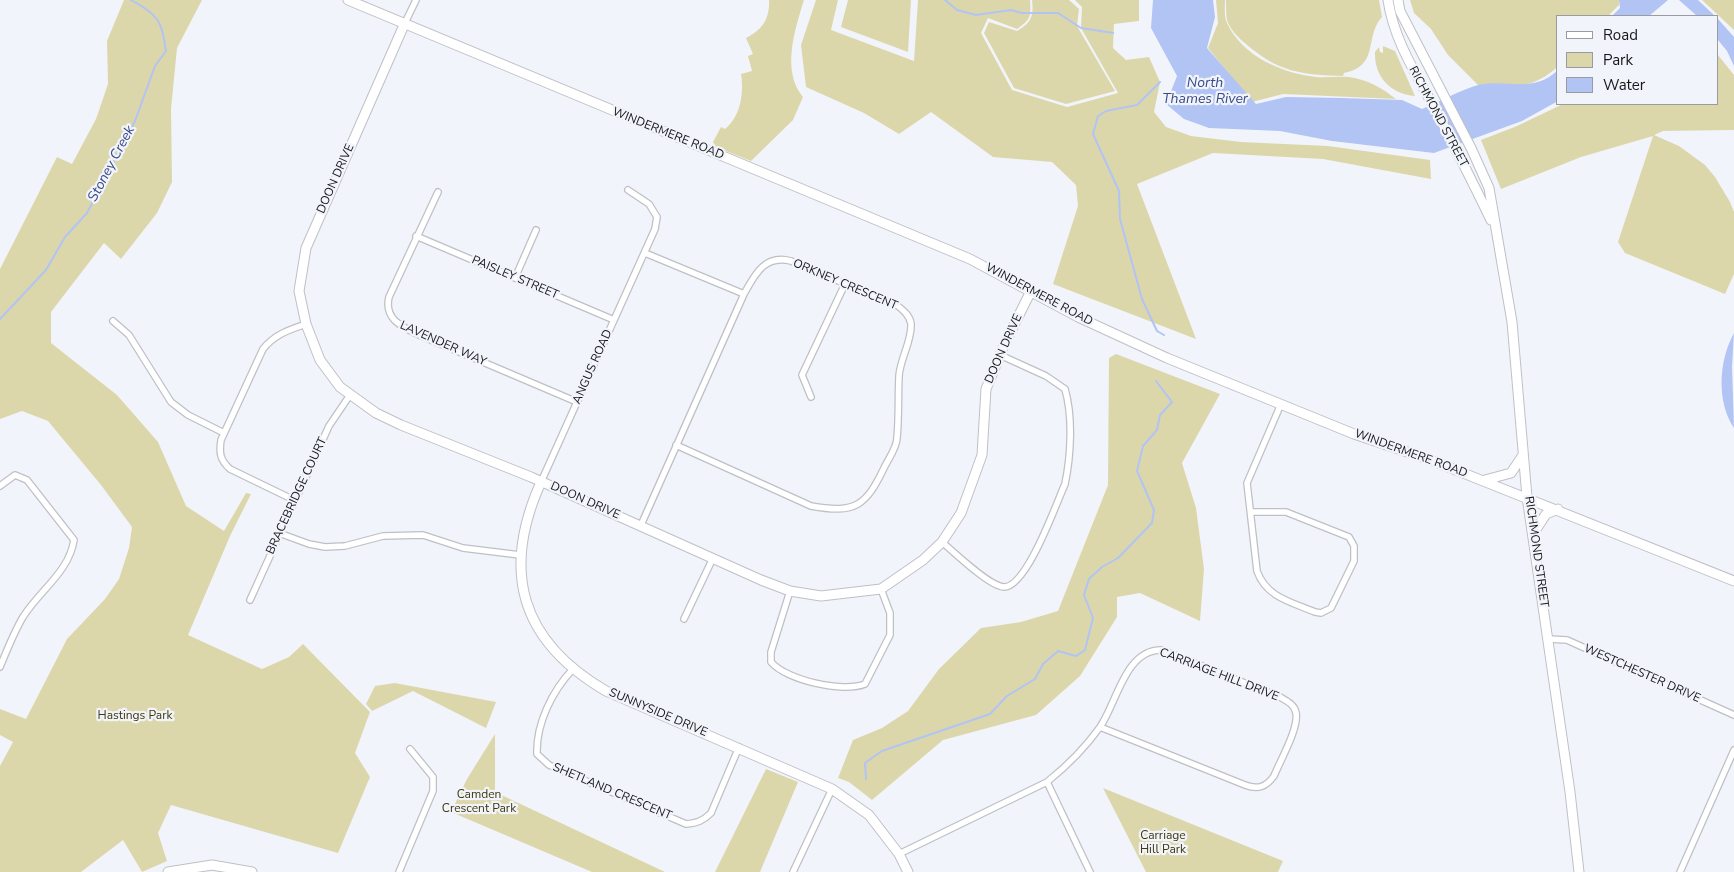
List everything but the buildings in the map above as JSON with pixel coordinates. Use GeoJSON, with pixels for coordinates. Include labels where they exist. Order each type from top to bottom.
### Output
{"type":"FeatureCollection","features":[{"type":"Feature","properties":{"kind":"main road","name":"WINDERMERE ROAD"},"geometry":{"type":"LineString","coordinates":[[348,0],[404,25],[970,259],[1078,317],[1158,354],[1354,434],[1484,480],[1734,581]]}},
{"type":"Feature","properties":{"kind":"main road","name":"RICHMOND STREET"},"geometry":{"type":"LineString","coordinates":[[1388,0],[1391,19],[1405,55],[1461,157],[1496,232]]}},
{"type":"Feature","properties":{"kind":"main road","name":"RICHMOND STREET"},"geometry":{"type":"LineString","coordinates":[[1398,0],[1400,11],[1471,148],[1489,188],[1512,322],[1527,498],[1570,792],[1579,872]]}},
{"type":"Feature","properties":{"kind":"main road","name":"DOON DRIVE"},"geometry":{"type":"LineString","coordinates":[[404,25],[306,248],[300,291],[306,324],[320,360],[330,374],[350,395],[376,413],[641,525],[761,580],[790,591],[821,596],[881,589],[924,560],[942,542],[961,513],[982,455],[986,389],[1031,291]]}},
{"type":"Feature","properties":{"kind":"main road"},"geometry":{"type":"LineString","coordinates":[[1484,480],[1511,473],[1524,454]]}},
{"type":"Feature","properties":{"kind":"main road","name":"SUNNYSIDE DRIVE"},"geometry":{"type":"LineString","coordinates":[[541,482],[528,514],[520,555],[524,587],[535,624],[559,657],[573,670],[606,691],[832,789],[869,815],[899,854],[908,872]]}},
{"type":"Feature","properties":{"kind":"main road"},"geometry":{"type":"LineString","coordinates":[[1533,534],[1547,513],[1558,509]]}},
{"type":"Feature","properties":{"kind":"main road"},"geometry":{"type":"LineString","coordinates":[[168,872],[193,870],[212,865],[252,872]]}},
{"type":"Feature","properties":{"kind":"street"},"geometry":{"type":"LineString","coordinates":[[404,25],[416,0]]}},
{"type":"Feature","properties":{"kind":"street","name":"ANGUS ROAD"},"geometry":{"type":"LineString","coordinates":[[541,482],[655,229],[657,217],[649,204],[628,190]]}},
{"type":"Feature","properties":{"kind":"street"},"geometry":{"type":"LineString","coordinates":[[416,236],[438,192]]}},
{"type":"Feature","properties":{"kind":"street"},"geometry":{"type":"LineString","coordinates":[[515,278],[536,230]]}},
{"type":"Feature","properties":{"kind":"street","name":"PAISLEY STREET"},"geometry":{"type":"LineString","coordinates":[[416,236],[614,320]]}},
{"type":"Feature","properties":{"kind":"street","name":"LAVENDER WAY"},"geometry":{"type":"LineString","coordinates":[[416,236],[387,305],[391,317],[398,326],[577,402]]}},
{"type":"Feature","properties":{"kind":"street"},"geometry":{"type":"LineString","coordinates":[[645,252],[744,294]]}},
{"type":"Feature","properties":{"kind":"street","name":"ORKNEY CRESCENT"},"geometry":{"type":"LineString","coordinates":[[641,525],[676,445],[744,294],[762,267],[770,260],[781,258],[898,306],[905,312],[910,321],[911,330],[902,355],[899,376],[897,440],[874,489],[865,500],[854,506],[841,509],[811,506],[676,445]]}},
{"type":"Feature","properties":{"kind":"street"},"geometry":{"type":"LineString","coordinates":[[811,397],[802,375],[844,284]]}},
{"type":"Feature","properties":{"kind":"street"},"geometry":{"type":"LineString","coordinates":[[113,321],[129,335],[171,402],[188,415],[224,433]]}},
{"type":"Feature","properties":{"kind":"street"},"geometry":{"type":"LineString","coordinates":[[294,500],[230,469],[221,461],[220,449],[224,433],[266,345],[280,334],[306,324]]}},
{"type":"Feature","properties":{"kind":"street"},"geometry":{"type":"LineString","coordinates":[[942,542],[990,581],[1003,587],[1010,585],[1027,569],[1065,484],[1068,470],[1069,403],[1065,389],[1046,376],[1000,355]]}},
{"type":"Feature","properties":{"kind":"street","name":"BRACEBRIDGE COURT"},"geometry":{"type":"LineString","coordinates":[[250,600],[329,426],[350,395]]}},
{"type":"Feature","properties":{"kind":"street"},"geometry":{"type":"LineString","coordinates":[[1250,512],[1286,512],[1349,537],[1354,546],[1354,561],[1331,608],[1321,613],[1315,612],[1270,593],[1261,584],[1257,571],[1250,512],[1247,483],[1281,404]]}},
{"type":"Feature","properties":{"kind":"street"},"geometry":{"type":"LineString","coordinates":[[0,486],[15,475],[27,480],[74,540],[72,552],[66,566],[23,617],[0,667]]}},
{"type":"Feature","properties":{"kind":"street"},"geometry":{"type":"LineString","coordinates":[[279,533],[309,544],[325,546],[345,546],[383,536],[423,535],[463,548],[520,555]]}},
{"type":"Feature","properties":{"kind":"street"},"geometry":{"type":"LineString","coordinates":[[684,619],[713,558]]}},
{"type":"Feature","properties":{"kind":"street"},"geometry":{"type":"LineString","coordinates":[[790,591],[771,652],[771,662],[787,676],[848,689],[865,684],[890,635],[890,613],[881,589]]}},
{"type":"Feature","properties":{"kind":"street","name":"WESTCHESTER DRIVE"},"geometry":{"type":"LineString","coordinates":[[1548,640],[1567,640],[1734,715]]}},
{"type":"Feature","properties":{"kind":"street","name":"CARRIAGE HILL DRIVE"},"geometry":{"type":"LineString","coordinates":[[899,854],[1047,782],[1078,755],[1100,727],[1132,666],[1145,654],[1154,650],[1162,650],[1280,697],[1294,707],[1296,714],[1295,725],[1274,776],[1261,787],[1245,785],[1100,727]]}},
{"type":"Feature","properties":{"kind":"street","name":"SHETLAND CRESCENT"},"geometry":{"type":"LineString","coordinates":[[573,670],[554,693],[538,733],[537,754],[548,765],[686,824],[704,820],[711,813],[738,747]]}},
{"type":"Feature","properties":{"kind":"street"},"geometry":{"type":"LineString","coordinates":[[399,872],[433,791],[433,777],[410,749]]}},
{"type":"Feature","properties":{"kind":"street"},"geometry":{"type":"LineString","coordinates":[[1680,872],[1734,750]]}},
{"type":"Feature","properties":{"kind":"street"},"geometry":{"type":"LineString","coordinates":[[1047,782],[1090,872]]}},
{"type":"Feature","properties":{"kind":"street"},"geometry":{"type":"LineString","coordinates":[[793,872],[832,789]]}},
{"type":"Feature","properties":{"kind":"green space","name":"Hastings Park"},"geometry":{"type":"Polygon","coordinates":[[[124,0],[202,0],[177,48],[171,109],[172,182],[157,213],[121,259],[104,243],[51,312],[51,343],[117,395],[158,442],[186,506],[224,531],[246,493],[251,494],[230,536],[188,635],[262,669],[289,657],[303,644],[370,712],[355,753],[370,777],[338,853],[171,805],[158,833],[167,861],[142,872],[123,840],[81,872],[0,872],[0,766],[13,742],[0,735],[0,709],[26,719],[67,639],[105,599],[119,579],[129,548],[132,527],[101,485],[48,421],[22,411],[0,419],[0,269],[57,157],[72,164],[96,119],[108,84],[107,41],[124,0]]]}},
{"type":"Feature","properties":{"kind":"green space"},"geometry":{"type":"Polygon","coordinates":[[[769,0],[804,0],[794,37],[791,63],[796,87],[803,97],[793,120],[751,161],[716,147],[713,142],[721,127],[725,129],[735,118],[738,111],[742,89],[741,74],[752,71],[748,56],[753,54],[746,38],[764,23],[768,13],[769,0]]]}},
{"type":"Feature","properties":{"kind":"green space"},"geometry":{"type":"Polygon","coordinates":[[[816,0],[838,0],[831,30],[914,61],[918,0],[1030,0],[1029,17],[1017,29],[988,18],[981,33],[1012,90],[1067,107],[1118,93],[1081,28],[1082,7],[1075,0],[1139,0],[1139,21],[1114,24],[1113,48],[1126,60],[1149,57],[1160,82],[1154,112],[1166,127],[1191,136],[1241,142],[1328,146],[1430,160],[1431,179],[1323,159],[1213,153],[1137,184],[1196,339],[1053,284],[1078,206],[1076,185],[1052,162],[993,157],[931,112],[899,134],[864,113],[806,87],[801,45],[816,0]]]}},
{"type":"Feature","properties":{"kind":"green space"},"geometry":{"type":"Polygon","coordinates":[[[848,0],[911,0],[908,52],[841,27],[848,0]]]}},
{"type":"Feature","properties":{"kind":"green space"},"geometry":{"type":"Polygon","coordinates":[[[1032,0],[1069,0],[1079,9],[1077,26],[1115,91],[1066,104],[1014,88],[984,33],[989,22],[1017,31],[1022,28],[1032,15],[1032,0]]]}},
{"type":"Feature","properties":{"kind":"green space"},"geometry":{"type":"Polygon","coordinates":[[[1216,0],[1225,0],[1226,21],[1234,35],[1253,54],[1265,61],[1290,72],[1303,75],[1355,78],[1377,86],[1396,99],[1283,94],[1252,102],[1208,48],[1218,23],[1216,0]]]}},
{"type":"Feature","properties":{"kind":"green space"},"geometry":{"type":"Polygon","coordinates":[[[1226,0],[1379,0],[1382,17],[1377,25],[1370,50],[1363,64],[1344,73],[1343,76],[1315,75],[1291,70],[1269,61],[1243,42],[1228,23],[1226,0]]]}},
{"type":"Feature","properties":{"kind":"green space"},"geometry":{"type":"Polygon","coordinates":[[[1410,0],[1619,0],[1619,5],[1609,15],[1556,15],[1556,68],[1540,79],[1530,83],[1511,86],[1478,85],[1448,55],[1431,29],[1414,13],[1410,0]]]}},
{"type":"Feature","properties":{"kind":"green space"},"geometry":{"type":"Polygon","coordinates":[[[1702,0],[1734,0],[1734,30],[1719,15],[1702,0]]]}},
{"type":"Feature","properties":{"kind":"green space"},"geometry":{"type":"Polygon","coordinates":[[[1383,46],[1395,51],[1415,96],[1406,95],[1391,88],[1381,76],[1375,61],[1375,52],[1379,47],[1380,52],[1383,53],[1383,46]]]}},
{"type":"Feature","properties":{"kind":"green space"},"geometry":{"type":"Polygon","coordinates":[[[1719,56],[1734,75],[1734,130],[1663,131],[1654,135],[1679,146],[1705,165],[1715,177],[1730,202],[1734,212],[1734,274],[1725,294],[1625,253],[1618,242],[1653,136],[1581,157],[1501,189],[1481,140],[1517,126],[1561,105],[1719,105],[1719,56]]]}},
{"type":"Feature","properties":{"kind":"green space"},"geometry":{"type":"Polygon","coordinates":[[[1116,354],[1220,394],[1182,463],[1196,508],[1204,569],[1200,621],[1140,593],[1117,597],[1117,617],[1080,676],[1036,715],[943,740],[872,800],[849,782],[838,778],[853,740],[882,728],[908,711],[939,669],[981,628],[1021,622],[1058,611],[1108,485],[1109,358],[1116,354]]]}},
{"type":"Feature","properties":{"kind":"green space"},"geometry":{"type":"Polygon","coordinates":[[[395,683],[496,702],[486,728],[413,691],[372,711],[366,704],[375,686],[395,683]]]}},
{"type":"Feature","properties":{"kind":"green space","name":"Camden Crescent Park"},"geometry":{"type":"Polygon","coordinates":[[[495,734],[495,792],[665,872],[592,872],[451,812],[467,779],[495,734]]]}},
{"type":"Feature","properties":{"kind":"green space"},"geometry":{"type":"Polygon","coordinates":[[[766,769],[798,782],[760,872],[715,872],[766,769]]]}},
{"type":"Feature","properties":{"kind":"green space","name":"Carriage Hill Park"},"geometry":{"type":"Polygon","coordinates":[[[1103,788],[1283,861],[1278,872],[1146,872],[1103,788]]]}},
{"type":"Feature","properties":{"kind":"water","name":"North Thames River"},"geometry":{"type":"Polygon","coordinates":[[[1153,0],[1213,0],[1215,17],[1207,48],[1256,104],[1286,97],[1342,98],[1402,100],[1422,109],[1477,85],[1531,83],[1549,77],[1556,72],[1556,102],[1522,121],[1434,153],[1332,141],[1280,131],[1209,128],[1184,119],[1166,104],[1177,76],[1151,28],[1153,0]]]}},
{"type":"Feature","properties":{"kind":"water"},"geometry":{"type":"Polygon","coordinates":[[[1619,0],[1668,0],[1650,15],[1613,15],[1620,8],[1619,0]]]}},
{"type":"Feature","properties":{"kind":"water"},"geometry":{"type":"Polygon","coordinates":[[[1679,0],[1698,0],[1714,15],[1696,15],[1679,0]]]}},
{"type":"Feature","properties":{"kind":"water"},"geometry":{"type":"Polygon","coordinates":[[[1719,20],[1734,37],[1734,66],[1727,51],[1719,41],[1719,20]]]}},
{"type":"Feature","properties":{"kind":"water"},"geometry":{"type":"Polygon","coordinates":[[[1734,333],[1732,367],[1734,428],[1724,406],[1722,381],[1725,355],[1734,333]]]}},
{"type":"Feature","properties":{"kind":"waterway","name":"Stoney Creek"},"geometry":{"type":"LineString","coordinates":[[0,319],[46,270],[65,237],[87,213],[135,121],[155,66],[166,51],[157,20],[148,10],[131,0]]}},
{"type":"Feature","properties":{"kind":"waterway"},"geometry":{"type":"LineString","coordinates":[[945,0],[957,10],[976,15],[1011,10],[1022,13],[1058,13],[1081,28],[1113,33]]}},
{"type":"Feature","properties":{"kind":"waterway"},"geometry":{"type":"LineString","coordinates":[[1160,82],[1137,105],[1106,111],[1098,116],[1093,134],[1119,191],[1120,219],[1142,299],[1157,331],[1164,335]]}},
{"type":"Feature","properties":{"kind":"waterway"},"geometry":{"type":"LineString","coordinates":[[866,779],[865,763],[882,751],[990,714],[1007,696],[1035,679],[1043,664],[1058,651],[1076,656],[1085,650],[1093,618],[1084,595],[1089,579],[1102,567],[1118,558],[1152,523],[1154,510],[1137,471],[1143,446],[1157,430],[1160,415],[1172,402],[1156,381]]}}]}
